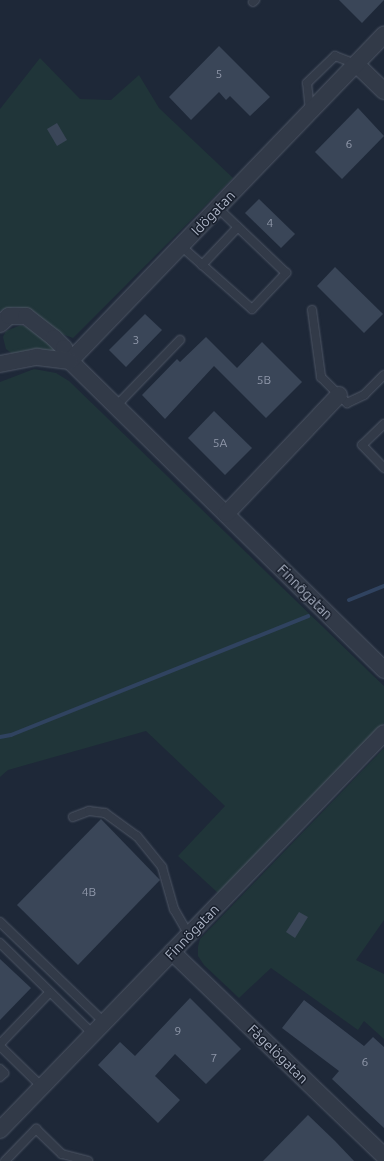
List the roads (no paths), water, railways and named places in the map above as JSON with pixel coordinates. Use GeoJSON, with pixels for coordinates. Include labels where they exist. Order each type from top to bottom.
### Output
{"type":"FeatureCollection","features":[{"type":"Feature","properties":{"kind":"street","name":"Idögatan"},"geometry":{"type":"LineString","coordinates":[[70,361],[384,35]]}},
{"type":"Feature","properties":{"kind":"street"},"geometry":{"type":"LineString","coordinates":[[356,64],[384,91]]}},
{"type":"Feature","properties":{"kind":"street","name":"Finnögatan"},"geometry":{"type":"LineString","coordinates":[[0,324],[9,316],[26,316],[64,348],[70,361],[384,670]]}},
{"type":"Feature","properties":{"kind":"street"},"geometry":{"type":"LineString","coordinates":[[0,364],[37,357],[70,361]]}},
{"type":"Feature","properties":{"kind":"street"},"geometry":{"type":"LineString","coordinates":[[226,514],[339,395]]}},
{"type":"Feature","properties":{"kind":"street","name":"Finnögatan"},"geometry":{"type":"LineString","coordinates":[[0,1130],[384,733]]}},
{"type":"Feature","properties":{"kind":"street","name":"Fågelögatan"},"geometry":{"type":"LineString","coordinates":[[172,952],[384,1156]]}},
{"type":"Feature","properties":{"kind":"lane"},"geometry":{"type":"LineString","coordinates":[[310,112],[307,83],[334,56],[356,64]]}},
{"type":"Feature","properties":{"kind":"lane"},"geometry":{"type":"LineString","coordinates":[[181,246],[252,309],[286,273],[218,208]]}},
{"type":"Feature","properties":{"kind":"lane"},"geometry":{"type":"LineString","coordinates":[[202,265],[238,227]]}},
{"type":"Feature","properties":{"kind":"lane"},"geometry":{"type":"LineString","coordinates":[[312,310],[321,377],[347,403],[364,395],[383,379]]}},
{"type":"Feature","properties":{"kind":"lane"},"geometry":{"type":"LineString","coordinates":[[116,406],[180,340]]}},
{"type":"Feature","properties":{"kind":"lane"},"geometry":{"type":"LineString","coordinates":[[384,424],[362,445],[384,468]]}},
{"type":"Feature","properties":{"kind":"lane"},"geometry":{"type":"LineString","coordinates":[[73,817],[89,811],[105,814],[137,836],[162,867],[174,909],[189,935]]}},
{"type":"Feature","properties":{"kind":"lane"},"geometry":{"type":"LineString","coordinates":[[0,922],[99,1028]]}},
{"type":"Feature","properties":{"kind":"lane"},"geometry":{"type":"LineString","coordinates":[[0,943],[50,992],[99,1028]]}},
{"type":"Feature","properties":{"kind":"lane"},"geometry":{"type":"LineString","coordinates":[[42,1087],[0,1045],[50,992]]}},
{"type":"Feature","properties":{"kind":"lane"},"geometry":{"type":"LineString","coordinates":[[0,1068],[4,1073],[0,1077]]}},
{"type":"Feature","properties":{"kind":"lane"},"geometry":{"type":"LineString","coordinates":[[5,1161],[36,1129],[63,1158],[88,1161]]}},
{"type":"Feature","properties":{"kind":"waterway"},"geometry":{"type":"LineString","coordinates":[[349,600],[384,586]]}},
{"type":"Feature","properties":{"kind":"waterway"},"geometry":{"type":"LineString","coordinates":[[0,737],[11,735],[308,616]]}}]}
